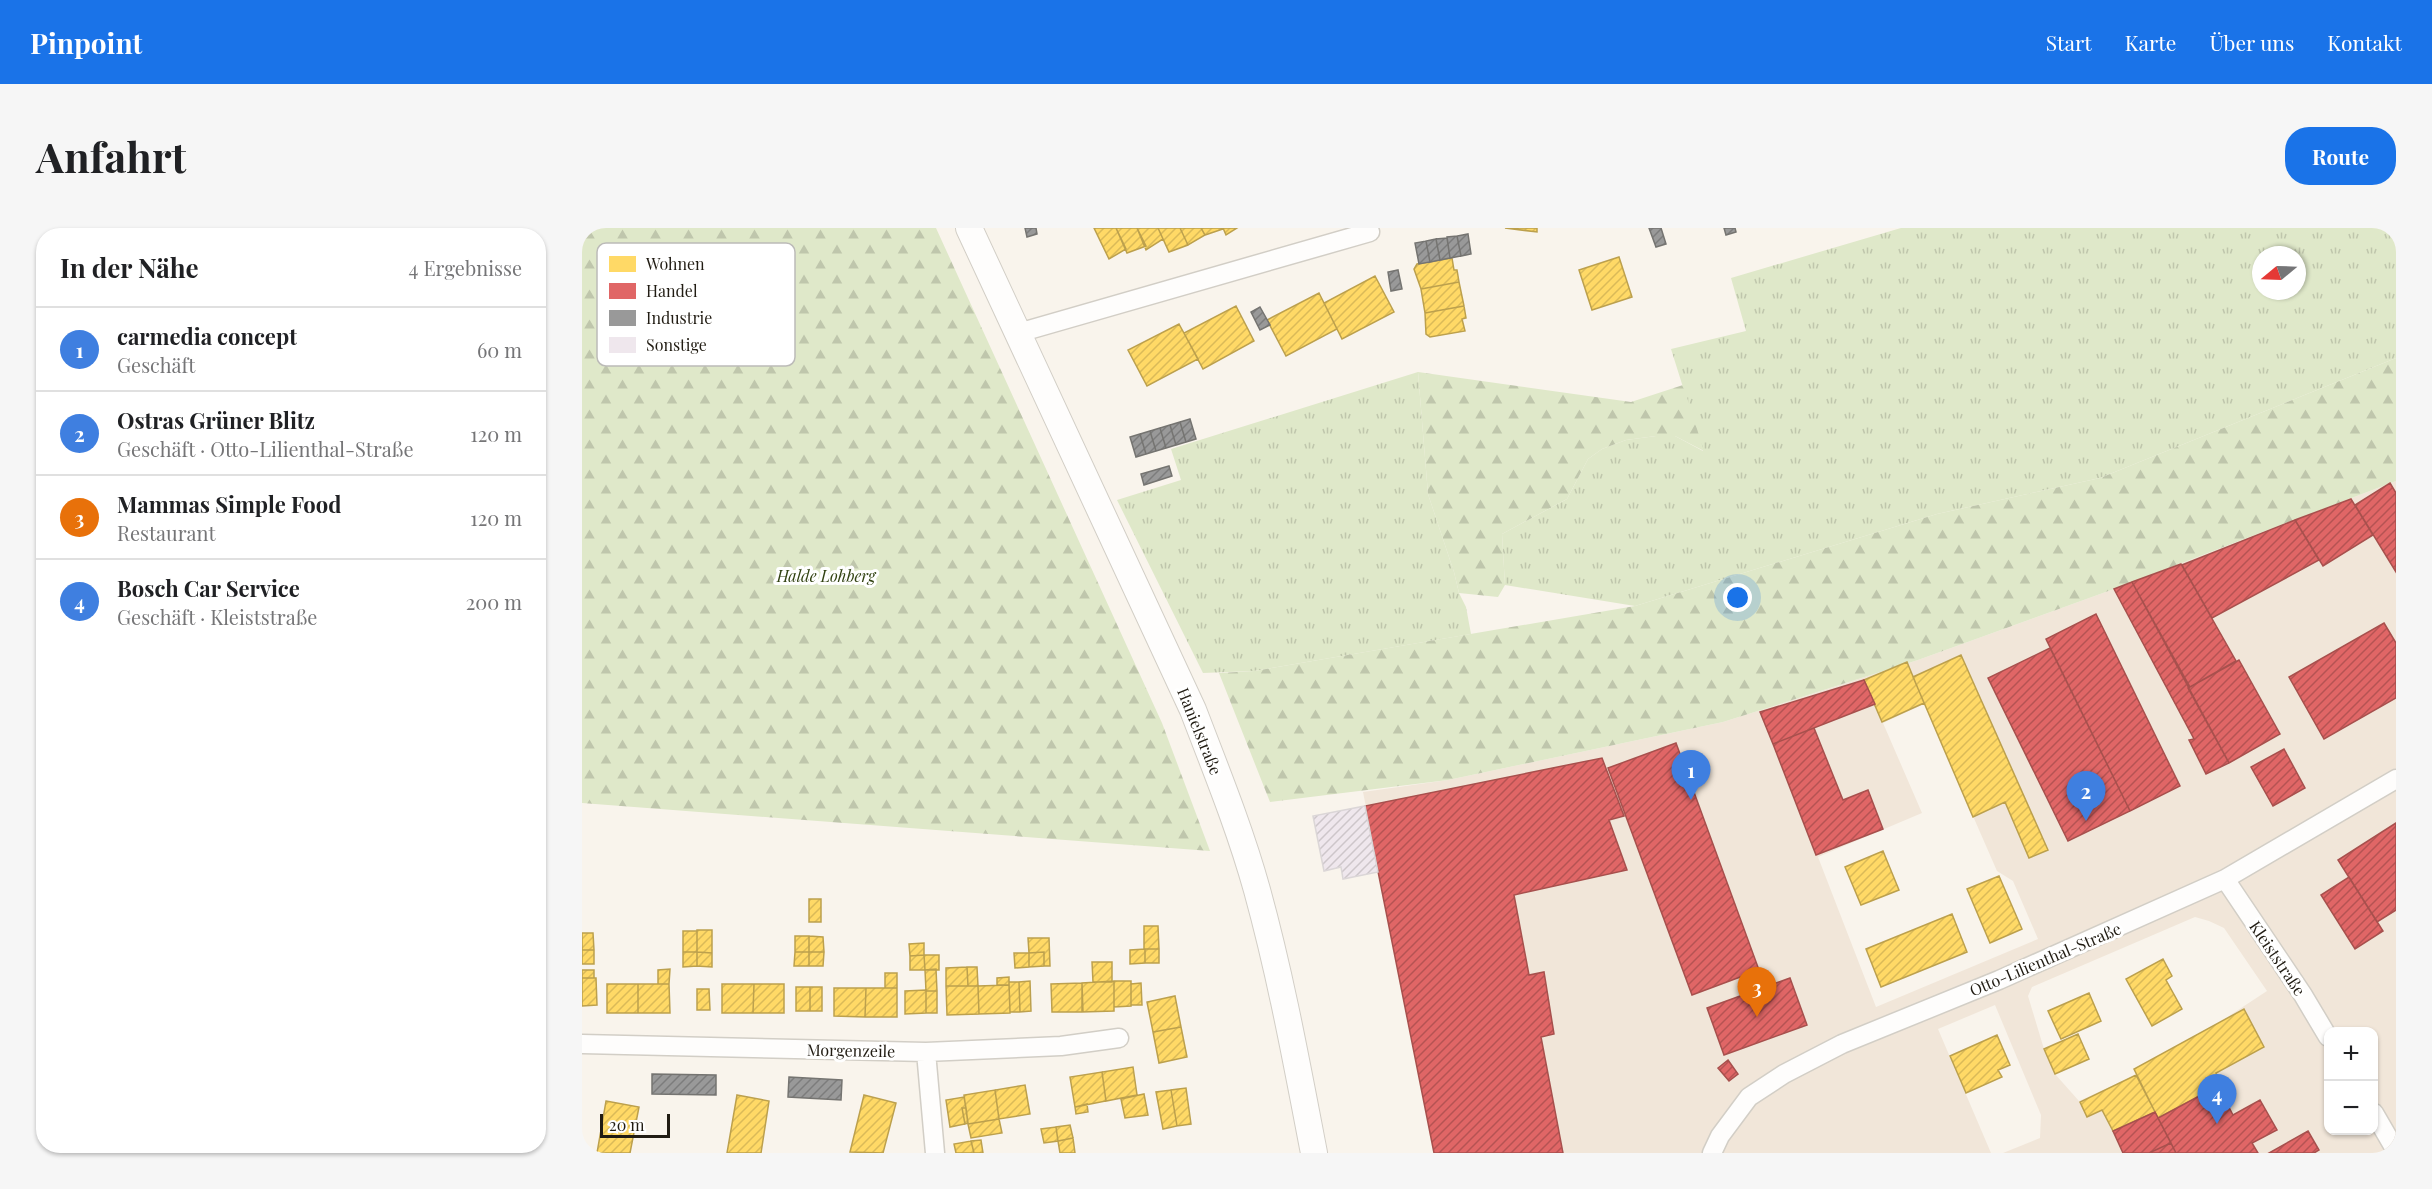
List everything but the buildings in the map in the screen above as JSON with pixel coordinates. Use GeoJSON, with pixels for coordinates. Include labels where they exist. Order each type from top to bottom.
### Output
{"type":"FeatureCollection","features":[{"type":"Feature","properties":{"kind":"main road","name":"Hanielstraße"},"geometry":{"type":"LineString","coordinates":[[969,228],[1194,710],[1225,792],[1257,890],[1285,1007],[1314,1153]]}},
{"type":"Feature","properties":{"kind":"street"},"geometry":{"type":"LineString","coordinates":[[1018,333],[1370,232]]}},
{"type":"Feature","properties":{"kind":"street","name":"Otto-Lilienthal-Straße"},"geometry":{"type":"LineString","coordinates":[[1712,1153],[1720,1136],[1749,1097],[1784,1074],[1842,1044],[1999,981],[2225,879],[2396,779]]}},
{"type":"Feature","properties":{"kind":"street","name":"Kleiststraße"},"geometry":{"type":"LineString","coordinates":[[2225,879],[2324,1030]]}},
{"type":"Feature","properties":{"kind":"street","name":"Morgenzeile"},"geometry":{"type":"LineString","coordinates":[[582,1044],[926,1052],[1061,1046],[1119,1038]]}},
{"type":"Feature","properties":{"kind":"street"},"geometry":{"type":"LineString","coordinates":[[926,1052],[935,1153]]}},
{"type":"Feature","properties":{"kind":"street"},"geometry":{"type":"LineString","coordinates":[[2378,1121],[2396,1151]]}},
{"type":"Feature","properties":{"kind":"shaded area"},"geometry":{"type":"Polygon","coordinates":[[[2396,481],[2396,1153],[2003,1153],[2040,1138],[2041,1115],[1995,1005],[1938,1029],[1991,1153],[1434,1153],[1363,792],[1448,780],[1723,722],[1918,660],[2114,589],[2396,481]],[[1924,704],[1883,723],[1922,813],[1818,857],[1876,1007],[2038,939],[2013,881],[1997,871],[1924,704]],[[2195,917],[2032,987],[2028,996],[2044,1049],[2055,1074],[2079,1101],[2136,1075],[2134,1069],[2200,1035],[2267,991],[2224,928],[2195,917]]]}},
{"type":"Feature","properties":{"kind":"green space","name":"Halde Lohberg"},"geometry":{"type":"Polygon","coordinates":[[[582,228],[936,228],[1162,723],[1210,851],[582,803],[582,228]]]}},
{"type":"Feature","properties":{"kind":"green space"},"geometry":{"type":"Polygon","coordinates":[[[1901,228],[2396,228],[2396,358],[2100,478],[1937,514],[1635,606],[1505,585],[1502,534],[1567,499],[1588,459],[1602,449],[1626,440],[1675,436],[1703,451],[1671,349],[1746,331],[1731,278],[1901,228]]]}},
{"type":"Feature","properties":{"kind":"green space"},"geometry":{"type":"Polygon","coordinates":[[[2396,358],[2396,481],[2114,589],[1918,660],[1723,722],[1448,780],[1270,802],[1219,673],[1254,671],[1635,606],[1937,514],[2100,478],[2396,358]]]}},
{"type":"Feature","properties":{"kind":"green space"},"geometry":{"type":"Polygon","coordinates":[[[1418,372],[1428,494],[1459,593],[1466,607],[1471,634],[1254,671],[1203,673],[1117,500],[1181,480],[1171,449],[1418,372]]]}},
{"type":"Feature","properties":{"kind":"green space"},"geometry":{"type":"Polygon","coordinates":[[[1418,372],[1631,402],[1683,385],[1704,451],[1675,436],[1626,440],[1602,449],[1588,459],[1567,499],[1502,534],[1505,585],[1498,597],[1459,593],[1428,494],[1418,372]]]}},
{"type":"Feature","properties":{"kind":"place","name":"carmedia concept"},"geometry":{"type":"Point","coordinates":[1691,800]}},
{"type":"Feature","properties":{"kind":"place","name":"Ostras Grüner Blitz"},"geometry":{"type":"Point","coordinates":[2086,821]}},
{"type":"Feature","properties":{"kind":"place","name":"Mammas Simple Food"},"geometry":{"type":"Point","coordinates":[1757,1017]}},
{"type":"Feature","properties":{"kind":"place","name":"Bosch Car Service"},"geometry":{"type":"Point","coordinates":[2217,1124]}}]}
